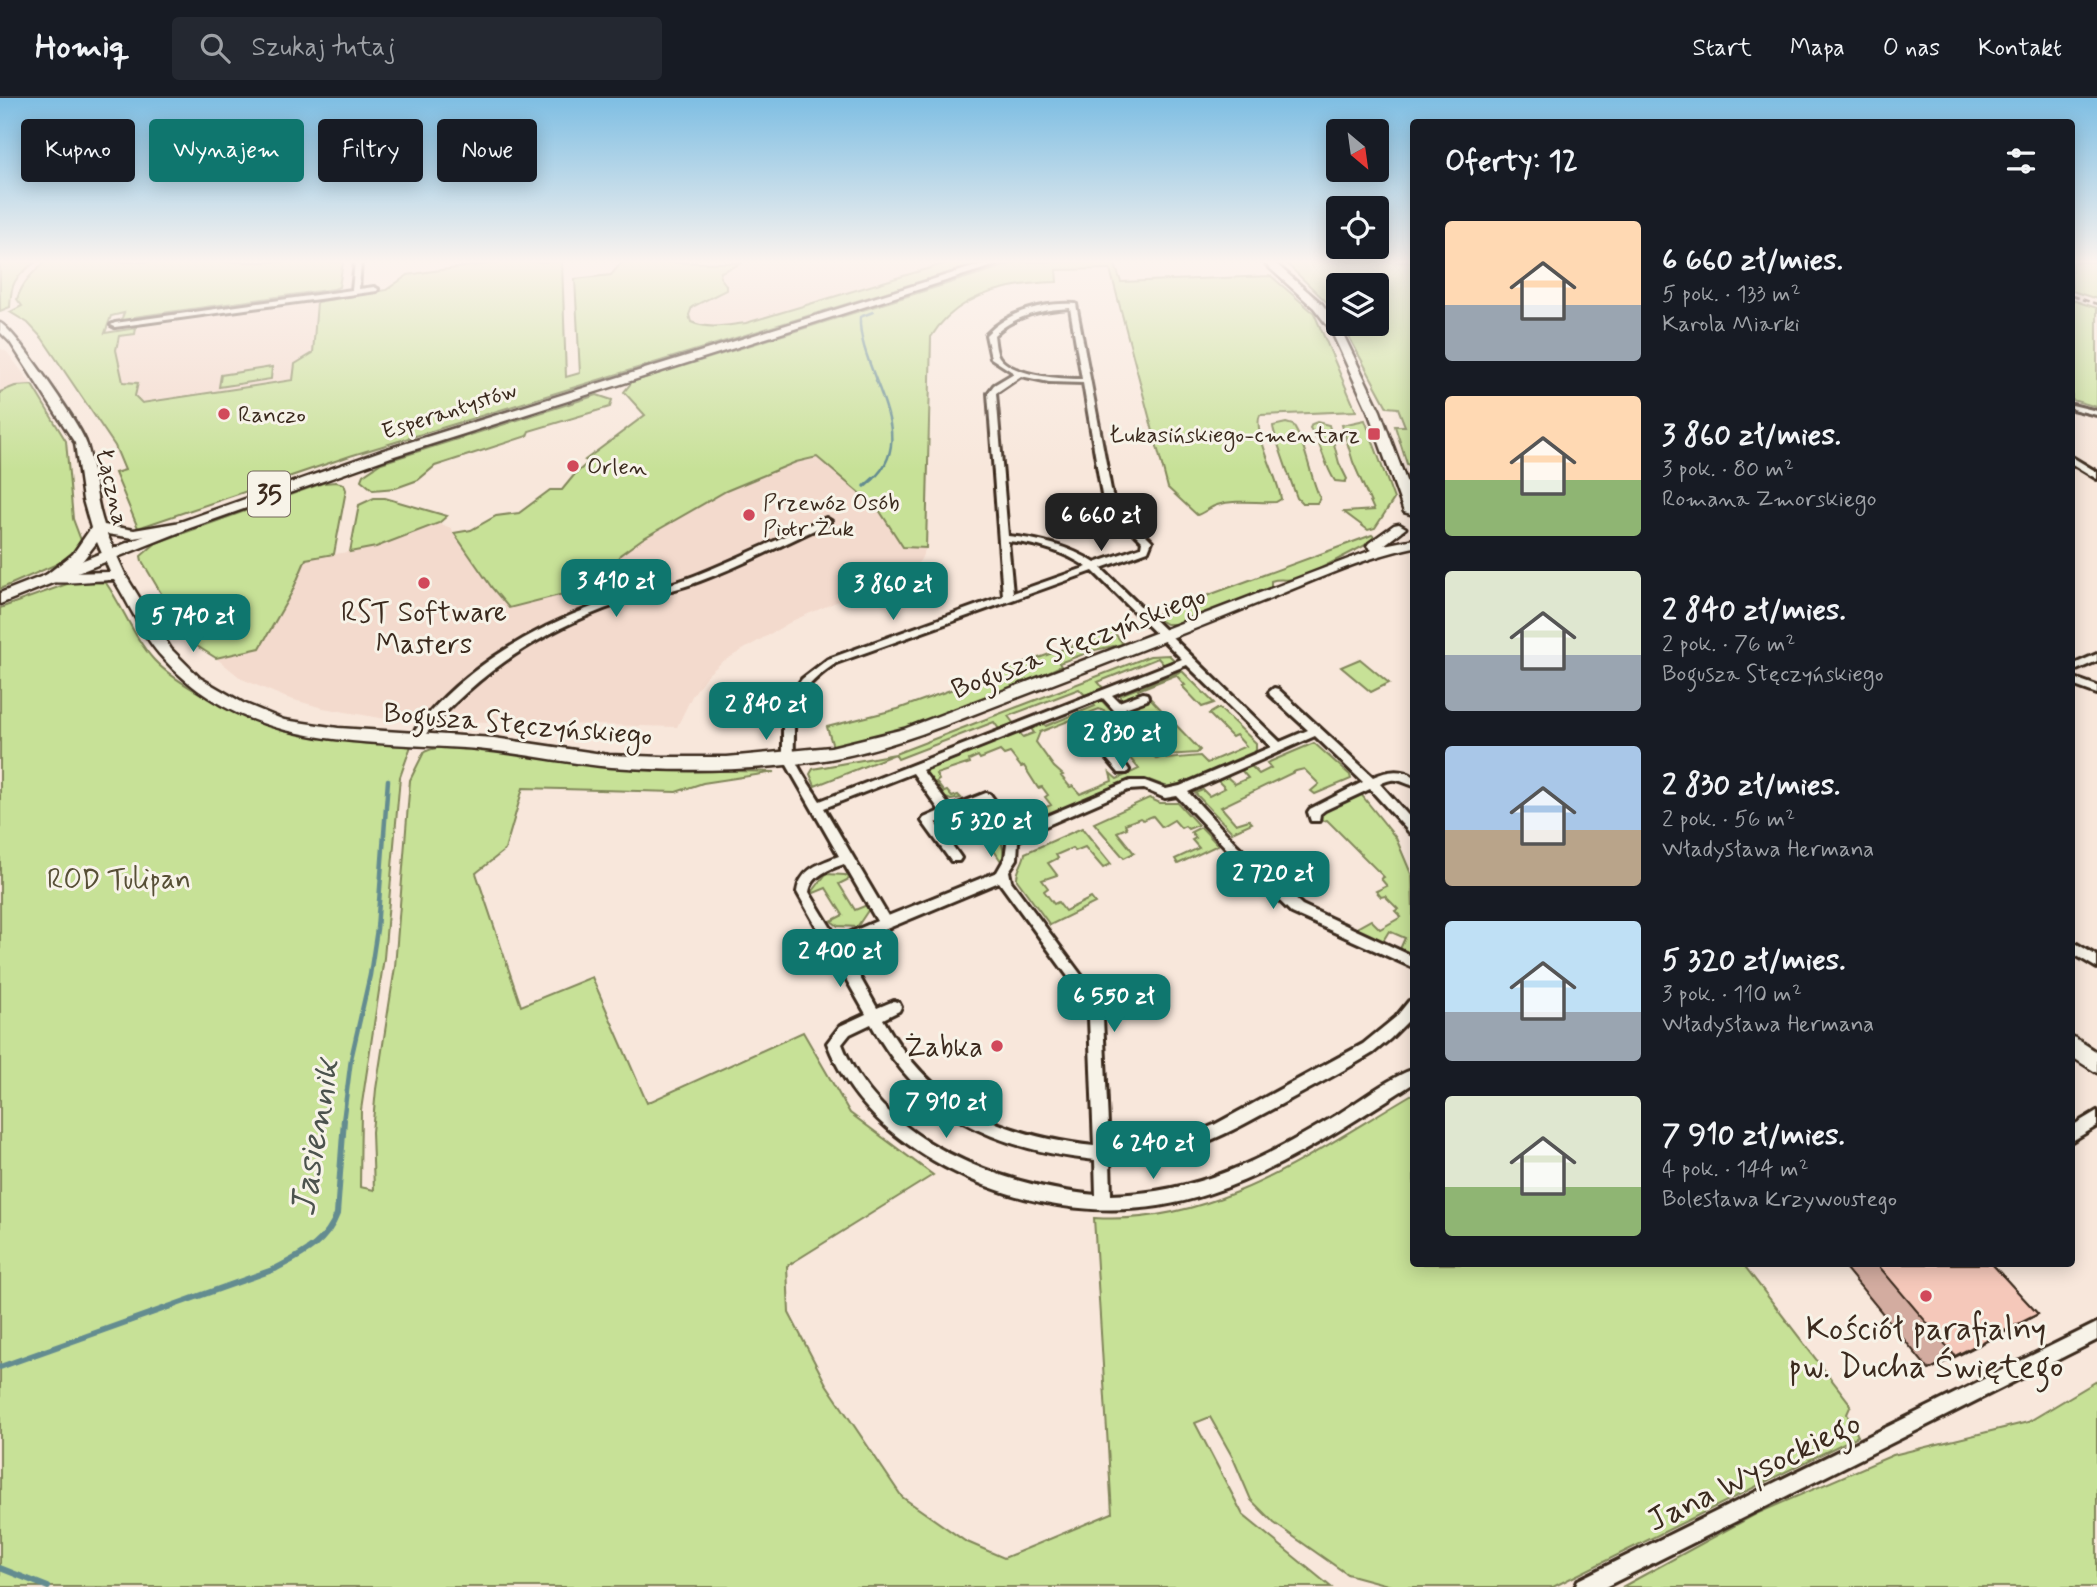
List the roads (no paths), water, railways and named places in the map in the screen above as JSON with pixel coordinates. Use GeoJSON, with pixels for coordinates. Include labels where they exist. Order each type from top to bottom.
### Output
{"type":"FeatureCollection","features":[{"type":"Feature","properties":{"kind":"main road","name":"Esperantystów"},"geometry":{"type":"LineString","coordinates":[[0,599],[185,525],[443,436],[778,331]]}},
{"type":"Feature","properties":{"kind":"street","name":"Łączna"},"geometry":{"type":"LineString","coordinates":[[5,331],[81,443],[89,500],[110,555]]}},
{"type":"Feature","properties":{"kind":"street"},"geometry":{"type":"LineString","coordinates":[[993,331],[990,335],[994,356],[1018,374],[1046,380],[1086,381]]}},
{"type":"Feature","properties":{"kind":"street"},"geometry":{"type":"LineString","coordinates":[[885,923],[789,758],[788,733],[792,701],[807,677],[832,661],[1145,549],[1147,541],[1113,507],[1107,495],[1077,331]]}},
{"type":"Feature","properties":{"kind":"street"},"geometry":{"type":"LineString","coordinates":[[1337,331],[1374,411],[1410,504]]}},
{"type":"Feature","properties":{"kind":"street"},"geometry":{"type":"LineString","coordinates":[[1008,597],[992,393],[1018,374]]}},
{"type":"Feature","properties":{"kind":"street"},"geometry":{"type":"LineString","coordinates":[[2075,408],[2097,413]]}},
{"type":"Feature","properties":{"kind":"street"},"geometry":{"type":"LineString","coordinates":[[2075,462],[2097,476]]}},
{"type":"Feature","properties":{"kind":"street","name":"Bogusza Stęczyńskiego"},"geometry":{"type":"LineString","coordinates":[[1344,564],[1399,528],[1402,517],[1410,513]]}},
{"type":"Feature","properties":{"kind":"street"},"geometry":{"type":"LineString","coordinates":[[415,739],[439,709],[486,667],[542,632],[634,596],[696,579],[827,521]]}},
{"type":"Feature","properties":{"kind":"street"},"geometry":{"type":"LineString","coordinates":[[51,579],[81,556],[98,528],[134,534],[185,525]]}},
{"type":"Feature","properties":{"kind":"street"},"geometry":{"type":"LineString","coordinates":[[1399,528],[1410,538]]}},
{"type":"Feature","properties":{"kind":"street"},"geometry":{"type":"LineString","coordinates":[[1002,538],[1039,541],[1071,551],[1094,567],[1278,747]]}},
{"type":"Feature","properties":{"kind":"street","name":"Bogusza Stęczyńskiego"},"geometry":{"type":"LineString","coordinates":[[110,555],[119,576],[165,652],[195,681],[237,706],[281,725],[338,734],[494,744],[609,761],[727,763],[831,753],[908,733],[1165,636],[1344,564],[1410,542]]}},
{"type":"Feature","properties":{"kind":"street"},"geometry":{"type":"LineString","coordinates":[[51,579],[83,575],[119,576]]}},
{"type":"Feature","properties":{"kind":"street"},"geometry":{"type":"LineString","coordinates":[[2075,668],[2097,657]]}},
{"type":"Feature","properties":{"kind":"street"},"geometry":{"type":"LineString","coordinates":[[816,807],[1189,660]]}},
{"type":"Feature","properties":{"kind":"street"},"geometry":{"type":"LineString","coordinates":[[2075,682],[2097,690]]}},
{"type":"Feature","properties":{"kind":"street"},"geometry":{"type":"LineString","coordinates":[[1274,692],[1371,783],[1410,826]]}},
{"type":"Feature","properties":{"kind":"street"},"geometry":{"type":"LineString","coordinates":[[1104,693],[1153,745]]}},
{"type":"Feature","properties":{"kind":"street"},"geometry":{"type":"LineString","coordinates":[[1117,707],[1143,697]]}},
{"type":"Feature","properties":{"kind":"street"},"geometry":{"type":"LineString","coordinates":[[835,945],[1002,875],[1011,859],[1012,839],[1038,824],[1138,782],[1165,794],[1180,791],[1316,731]]}},
{"type":"Feature","properties":{"kind":"street"},"geometry":{"type":"LineString","coordinates":[[1122,770],[1103,747],[1141,732]]}},
{"type":"Feature","properties":{"kind":"street"},"geometry":{"type":"LineString","coordinates":[[915,768],[948,813]]}},
{"type":"Feature","properties":{"kind":"street"},"geometry":{"type":"LineString","coordinates":[[1315,818],[1316,810],[1371,783],[1394,774],[1410,780]]}},
{"type":"Feature","properties":{"kind":"street"},"geometry":{"type":"LineString","coordinates":[[1180,791],[1241,857],[1297,909],[1410,961]]}},
{"type":"Feature","properties":{"kind":"street"},"geometry":{"type":"LineString","coordinates":[[955,858],[928,821],[986,797],[1006,824]]}},
{"type":"Feature","properties":{"kind":"street"},"geometry":{"type":"LineString","coordinates":[[846,858],[817,871],[803,886],[803,891],[897,1054],[915,1076],[948,1106],[971,1119],[1034,1144],[1103,1153],[1166,1149],[1232,1124],[1370,1046],[1397,1026],[1410,1010]]}},
{"type":"Feature","properties":{"kind":"street"},"geometry":{"type":"LineString","coordinates":[[1002,875],[1089,995],[1096,1018],[1104,1202]]}},
{"type":"Feature","properties":{"kind":"street"},"geometry":{"type":"LineString","coordinates":[[2075,948],[2097,963]]}},
{"type":"Feature","properties":{"kind":"street"},"geometry":{"type":"LineString","coordinates":[[894,1007],[845,1030],[834,1043],[863,1093],[899,1130],[950,1163],[979,1176],[1040,1195],[1104,1202],[1149,1200],[1180,1195],[1235,1177],[1256,1167],[1410,1077]]}},
{"type":"Feature","properties":{"kind":"street"},"geometry":{"type":"LineString","coordinates":[[2075,1047],[2097,1064]]}},
{"type":"Feature","properties":{"kind":"street"},"geometry":{"type":"LineString","coordinates":[[2075,1132],[2097,1118]]}},
{"type":"Feature","properties":{"kind":"street","name":"Jana Wysockiego"},"geometry":{"type":"LineString","coordinates":[[1585,1587],[2097,1331]]}},
{"type":"Feature","properties":{"kind":"waterway","name":"Jasiennik"},"geometry":{"type":"LineString","coordinates":[[861,331],[890,423],[891,443],[886,462],[873,479]]}},
{"type":"Feature","properties":{"kind":"waterway","name":"Jasiennik"},"geometry":{"type":"LineString","coordinates":[[865,486],[873,479]]}},
{"type":"Feature","properties":{"kind":"waterway","name":"Jasiennik"},"geometry":{"type":"LineString","coordinates":[[343,1122],[351,1059],[370,975],[377,929],[388,780]]}},
{"type":"Feature","properties":{"kind":"waterway","name":"Jasiennik"},"geometry":{"type":"LineString","coordinates":[[0,1367],[275,1269],[312,1247],[326,1233],[337,1214],[344,1120]]}},
{"type":"Feature","properties":{"kind":"waterway","name":"Jasiennik"},"geometry":{"type":"LineString","coordinates":[[0,1568],[48,1587]]}},
{"type":"Feature","properties":{"kind":"place","name":"Ranczo"},"geometry":{"type":"Point","coordinates":[224,414]}},
{"type":"Feature","properties":{"kind":"place","name":"Łukasińskiego-cmentarz"},"geometry":{"type":"Point","coordinates":[1374,434]}},
{"type":"Feature","properties":{"kind":"place","name":"Orlen"},"geometry":{"type":"Point","coordinates":[573,466]}},
{"type":"Feature","properties":{"kind":"place","name":"Przewóz Osób Piotr Żuk"},"geometry":{"type":"Point","coordinates":[749,515]}},
{"type":"Feature","properties":{"kind":"place","name":"RST Software Masters"},"geometry":{"type":"Point","coordinates":[424,583]}},
{"type":"Feature","properties":{"kind":"place","name":"Żabka"},"geometry":{"type":"Point","coordinates":[997,1046]}},
{"type":"Feature","properties":{"kind":"place","name":"Kościół parafialny pw. Ducha Świętego"},"geometry":{"type":"Point","coordinates":[1926,1296]}},
{"type":"Feature","properties":{"kind":"park label","name":"ROD Tulipan"},"geometry":{"type":"Point","coordinates":[119,878]}}]}
